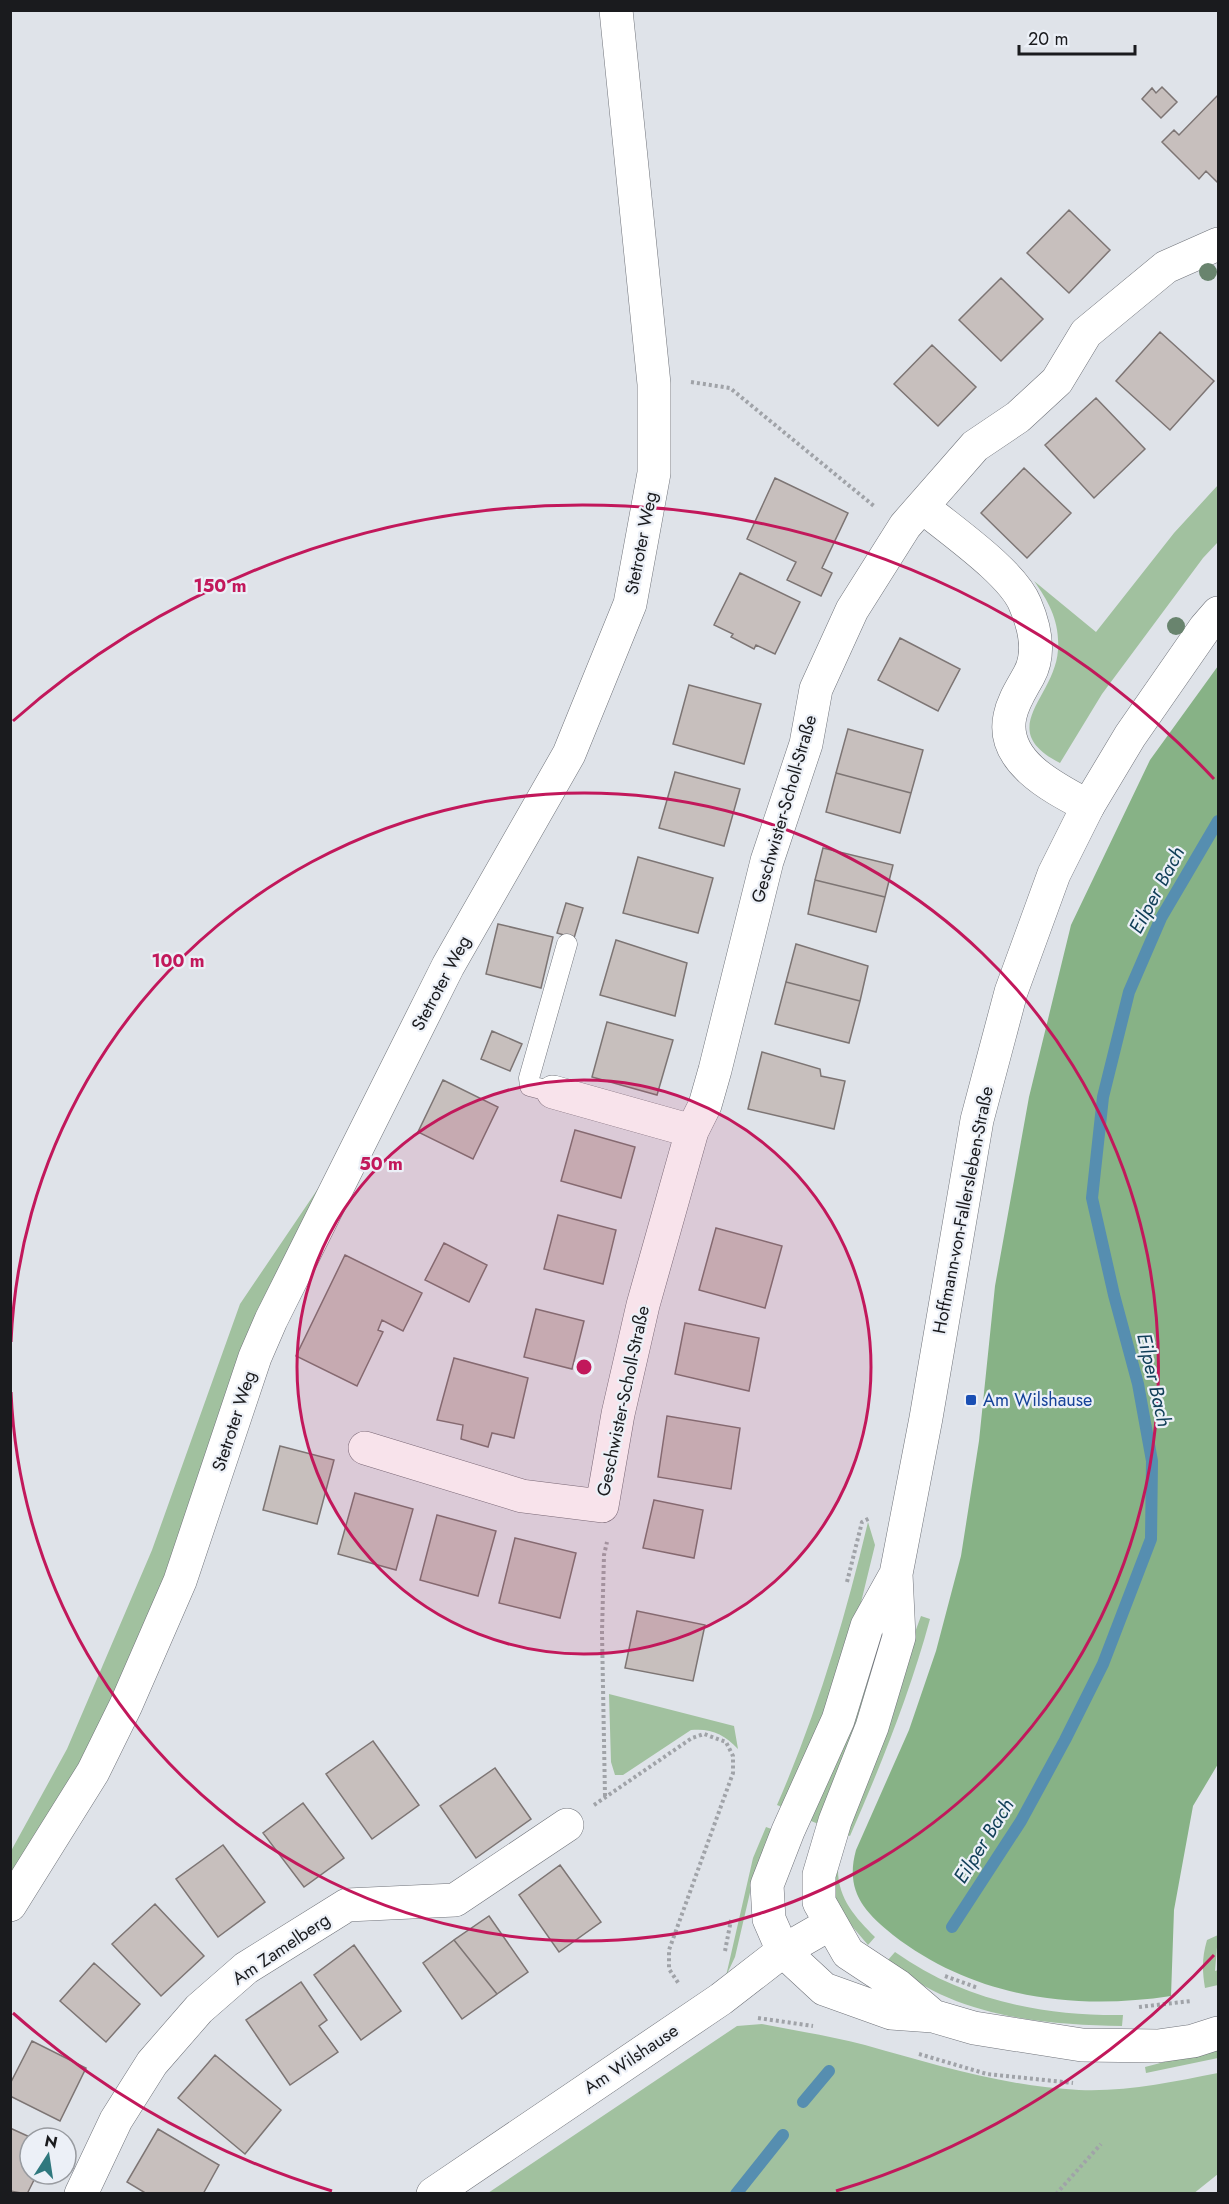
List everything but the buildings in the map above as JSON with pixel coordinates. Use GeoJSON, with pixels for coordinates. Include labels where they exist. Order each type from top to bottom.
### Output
{"type":"FeatureCollection","features":[{"type":"Feature","properties":{"kind":"street","name":"Stetroter Weg"},"geometry":{"type":"LineString","coordinates":[[10,1905],[93,1772],[126,1705],[180,1581],[255,1357],[271,1320],[448,966],[569,754],[630,604],[652,484],[654,384],[616,10]]}},
{"type":"Feature","properties":{"kind":"street","name":"Geschwister-Scholl-Straße"},"geometry":{"type":"LineString","coordinates":[[365,1448],[522,1496],[602,1506],[618,1414],[643,1305],[692,1131],[705,1105],[715,1070],[767,861],[806,744],[816,688],[852,610],[914,517],[975,446],[1018,417],[1057,381],[1086,333],[1166,267],[1218,244]]}},
{"type":"Feature","properties":{"kind":"street"},"geometry":{"type":"LineString","coordinates":[[914,517],[999,569],[1025,602],[1036,640],[1031,672],[1009,717],[1011,742],[1026,766],[1056,789],[1088,806]]}},
{"type":"Feature","properties":{"kind":"street","name":"Hoffmann-von-Fallersleben-Straße"},"geometry":{"type":"LineString","coordinates":[[933,2016],[898,1986],[848,1953],[819,1902],[819,1875],[835,1821],[872,1727],[899,1637],[896,1574],[926,1418],[977,1120],[1011,992],[1054,874],[1088,806],[1130,736],[1205,628],[1218,613]]}},
{"type":"Feature","properties":{"kind":"street"},"geometry":{"type":"LineString","coordinates":[[552,1092],[692,1131]]}},
{"type":"Feature","properties":{"kind":"street","name":"Hoffmann-von-Fallersleben-Straße"},"geometry":{"type":"LineString","coordinates":[[896,1574],[867,1626],[838,1720],[788,1831],[767,1885],[769,1919],[783,1951],[824,1989],[891,2013],[933,2016],[974,2028],[1082,2045],[1158,2046],[1193,2041],[1218,2033]]}},
{"type":"Feature","properties":{"kind":"street","name":"Am Zamelberg"},"geometry":{"type":"LineString","coordinates":[[81,2193],[116,2120],[152,2062],[199,2009],[246,1968],[347,1905],[455,1900],[567,1825]]}},
{"type":"Feature","properties":{"kind":"street","name":"Am Wilshause"},"geometry":{"type":"LineString","coordinates":[[433,2193],[721,1999],[783,1951],[830,1924]]}},
{"type":"Feature","properties":{"kind":"lane"},"geometry":{"type":"LineString","coordinates":[[552,1092],[530,1086],[529,1078],[567,944]]}},
{"type":"Feature","properties":{"kind":"path"},"geometry":{"type":"LineString","coordinates":[[654,384],[690,382],[730,388],[866,501],[914,517]]}},
{"type":"Feature","properties":{"kind":"path"},"geometry":{"type":"LineString","coordinates":[[602,1506],[611,1523],[604,1555],[602,1632],[605,1796]]}},
{"type":"Feature","properties":{"kind":"path"},"geometry":{"type":"LineString","coordinates":[[567,1825],[605,1796],[692,1738],[704,1734],[726,1742],[733,1756],[733,1773],[669,1950],[669,1969],[682,1990],[690,1997],[708,1986],[739,2016],[818,2027]]}},
{"type":"Feature","properties":{"kind":"path"},"geometry":{"type":"LineString","coordinates":[[936,1972],[980,1989]]}},
{"type":"Feature","properties":{"kind":"path"},"geometry":{"type":"LineString","coordinates":[[1135,2007],[1199,1999]]}},
{"type":"Feature","properties":{"kind":"path"},"geometry":{"type":"LineString","coordinates":[[1056,2193],[1101,2144]]}},
{"type":"Feature","properties":{"kind":"green space"},"geometry":{"type":"Polygon","coordinates":[[[1218,485],[1218,542],[1203,558],[1102,694],[1060,763],[1041,750],[1031,738],[1030,725],[1033,712],[1055,667],[1058,650],[1055,621],[1034,581],[1096,632],[1174,533],[1218,485]]]}},
{"type":"Feature","properties":{"kind":"green space"},"geometry":{"type":"Polygon","coordinates":[[[1218,666],[1218,1764],[1193,1806],[1174,1910],[1171,1996],[1097,2002],[1061,2000],[990,1986],[956,1973],[924,1956],[893,1935],[865,1908],[855,1888],[853,1864],[856,1850],[909,1730],[936,1651],[961,1556],[979,1441],[995,1286],[1029,1097],[1071,925],[1150,760],[1218,666]]]}},
{"type":"Feature","properties":{"kind":"green space"},"geometry":{"type":"Polygon","coordinates":[[[338,1159],[174,1579],[11,1896],[11,1851],[67,1749],[152,1550],[240,1304],[338,1159]]]}},
{"type":"Feature","properties":{"kind":"green space"},"geometry":{"type":"Polygon","coordinates":[[[868,1522],[875,1545],[856,1623],[844,1663],[787,1809],[777,1805],[805,1736],[829,1665],[868,1522]]]}},
{"type":"Feature","properties":{"kind":"green space"},"geometry":{"type":"Polygon","coordinates":[[[921,1616],[930,1619],[913,1674],[884,1756],[850,1836],[841,1832],[921,1616]]]}},
{"type":"Feature","properties":{"kind":"green space"},"geometry":{"type":"Polygon","coordinates":[[[880,1634],[886,1637],[821,1825],[806,1819],[880,1634]]]}},
{"type":"Feature","properties":{"kind":"green space"},"geometry":{"type":"Polygon","coordinates":[[[609,1694],[734,1726],[738,1749],[728,1739],[717,1733],[691,1730],[623,1775],[615,1775],[611,1762],[609,1694]]]}},
{"type":"Feature","properties":{"kind":"green space"},"geometry":{"type":"Polygon","coordinates":[[[766,1827],[777,1831],[752,1884],[735,1957],[726,1976],[753,1858],[766,1827]]]}},
{"type":"Feature","properties":{"kind":"green space"},"geometry":{"type":"Polygon","coordinates":[[[838,1870],[841,1890],[849,1907],[875,1937],[868,1945],[839,1911],[832,1888],[838,1870]]]}},
{"type":"Feature","properties":{"kind":"green space"},"geometry":{"type":"Polygon","coordinates":[[[1218,1935],[1215,1971],[1218,1970],[1218,1985],[1205,1988],[1203,1964],[1205,1946],[1207,1940],[1218,1935]]]}},
{"type":"Feature","properties":{"kind":"green space"},"geometry":{"type":"Polygon","coordinates":[[[895,1952],[921,1969],[975,1993],[1033,2008],[1093,2015],[1123,2015],[1122,2026],[1029,2019],[998,2014],[968,2005],[939,1994],[913,1979],[888,1960],[895,1952]]]}},
{"type":"Feature","properties":{"kind":"green space"},"geometry":{"type":"Polygon","coordinates":[[[762,2024],[852,2042],[970,2074],[1051,2088],[1097,2090],[1149,2086],[1218,2073],[1218,2174],[1193,2194],[488,2193],[737,2026],[762,2024]]]}},
{"type":"Feature","properties":{"kind":"green space"},"geometry":{"type":"Polygon","coordinates":[[[1218,2048],[1218,2058],[1146,2073],[1145,2067],[1218,2048]]]}},
{"type":"Feature","properties":{"kind":"waterway","name":"Eilper Bach"},"geometry":{"type":"LineString","coordinates":[[952,1927],[1021,1821],[1065,1740],[1103,1664],[1151,1539],[1152,1461],[1138,1384],[1114,1295],[1092,1198],[1103,1097],[1129,992],[1161,918],[1218,821]]}},
{"type":"Feature","properties":{"kind":"waterway","name":"Eilper Bach"},"geometry":{"type":"LineString","coordinates":[[803,2102],[829,2071]]}},
{"type":"Feature","properties":{"kind":"waterway","name":"Eilper Bach"},"geometry":{"type":"LineString","coordinates":[[736,2194],[783,2135]]}},
{"type":"Feature","properties":{"kind":"place","name":"Am Wilshause"},"geometry":{"type":"Point","coordinates":[971,1400]}}]}
